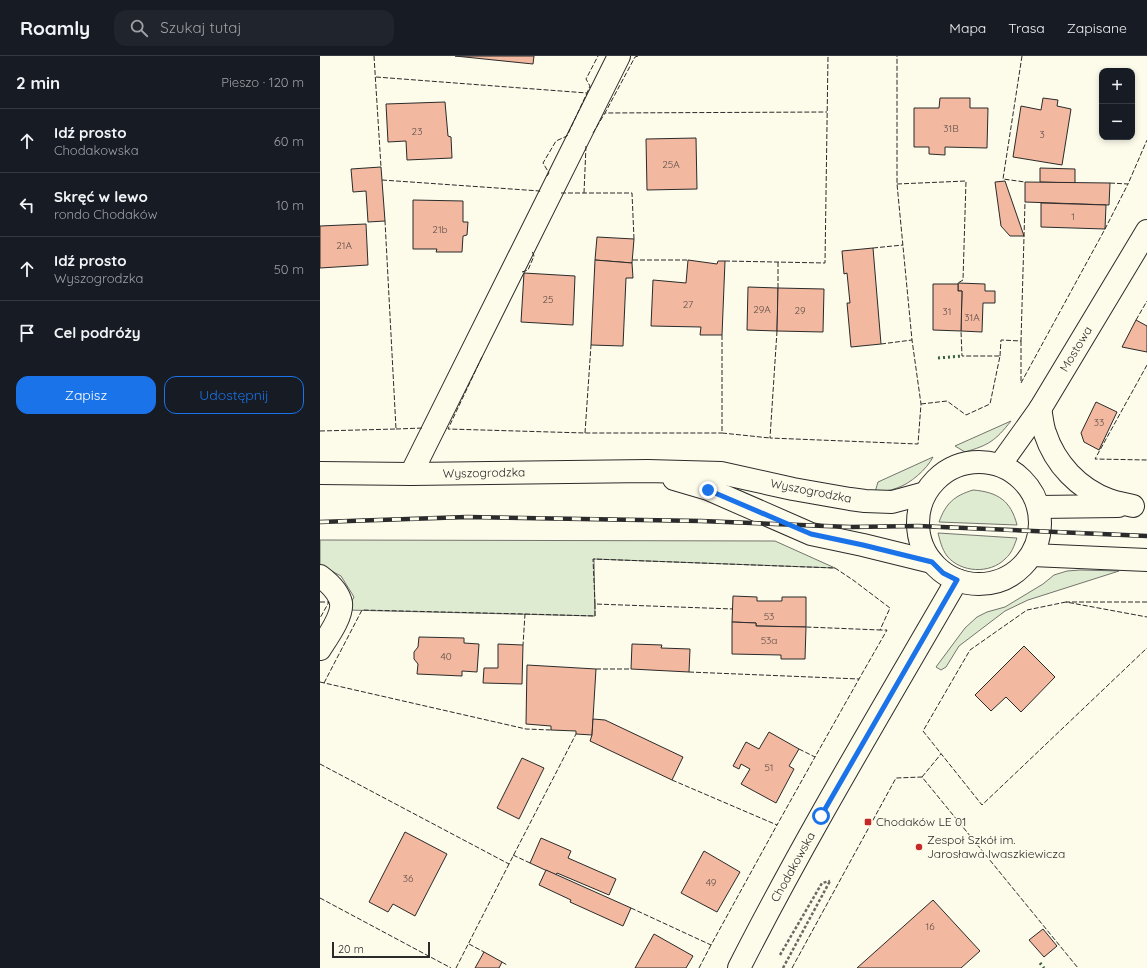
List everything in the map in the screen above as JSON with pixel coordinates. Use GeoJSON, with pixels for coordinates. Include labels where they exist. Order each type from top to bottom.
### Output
{"type":"FeatureCollection","features":[{"type":"Feature","properties":{"kind":"street"},"geometry":{"type":"LineString","coordinates":[[412,474],[619,56]]}},
{"type":"Feature","properties":{"kind":"street","name":"Mostowa"},"geometry":{"type":"LineString","coordinates":[[1000,465],[1040,409],[1147,231]]}},
{"type":"Feature","properties":{"kind":"street"},"geometry":{"type":"LineString","coordinates":[[1040,409],[1045,433],[1055,455],[1069,474],[1088,490],[1110,500],[1140,506]]}},
{"type":"Feature","properties":{"kind":"street"},"geometry":{"type":"LineString","coordinates":[[983,462],[1000,465],[1011,470],[1020,477],[1035,496],[1039,507],[1041,519],[1040,532],[1032,555],[1021,568],[1012,575],[991,584],[974,584],[957,580],[943,573],[932,562],[922,545],[918,526],[919,509],[925,493],[936,479],[950,469],[966,463],[983,462]]}},
{"type":"Feature","properties":{"kind":"street","name":"Wyszogrodzka"},"geometry":{"type":"LineString","coordinates":[[648,471],[708,490],[811,534],[932,562]]}},
{"type":"Feature","properties":{"kind":"street","name":"Wyszogrodzka"},"geometry":{"type":"LineString","coordinates":[[320,473],[412,474],[648,471],[721,473],[793,489],[865,501],[892,502],[925,493]]}},
{"type":"Feature","properties":{"kind":"street"},"geometry":{"type":"LineString","coordinates":[[1039,507],[1140,506]]}},
{"type":"Feature","properties":{"kind":"street"},"geometry":{"type":"LineString","coordinates":[[1032,555],[1147,560]]}},
{"type":"Feature","properties":{"kind":"street"},"geometry":{"type":"LineString","coordinates":[[320,576],[328,582],[341,603],[335,624],[320,649]]}},
{"type":"Feature","properties":{"kind":"street","name":"Chodakowska"},"geometry":{"type":"LineString","coordinates":[[740,968],[760,928],[847,770],[957,580]]}},
{"type":"Feature","properties":{"kind":"path"},"geometry":{"type":"LineString","coordinates":[[778,958],[822,883],[830,881],[783,968]]}},
{"type":"Feature","properties":{"kind":"green space"},"geometry":{"type":"Polygon","coordinates":[[[1011,421],[996,438],[980,447],[965,452],[955,446],[1011,421]]]}},
{"type":"Feature","properties":{"kind":"green space"},"geometry":{"type":"Polygon","coordinates":[[[933,457],[913,480],[892,490],[875,492],[878,482],[933,457]]]}},
{"type":"Feature","properties":{"kind":"green space"},"geometry":{"type":"Polygon","coordinates":[[[973,490],[990,493],[1002,499],[1011,510],[1017,525],[939,522],[948,505],[952,501],[973,490]]]}},
{"type":"Feature","properties":{"kind":"green space"},"geometry":{"type":"Polygon","coordinates":[[[938,533],[1017,538],[1009,554],[999,564],[976,570],[960,566],[953,562],[942,548],[938,533]]]}},
{"type":"Feature","properties":{"kind":"green space"},"geometry":{"type":"Polygon","coordinates":[[[320,540],[775,541],[835,568],[594,559],[595,616],[347,610],[354,597],[341,576],[320,565],[320,540]]]}},
{"type":"Feature","properties":{"kind":"green space"},"geometry":{"type":"Polygon","coordinates":[[[1067,571],[1119,571],[1028,600],[1005,611],[959,646],[946,667],[941,670],[936,667],[965,628],[977,617],[987,612],[1005,607],[1043,584],[1054,575],[1067,571]]]}},
{"type":"Feature","properties":{"kind":"building"},"geometry":{"type":"Polygon","coordinates":[[[455,56],[534,56],[533,64],[455,56]]]}},
{"type":"Feature","properties":{"kind":"building"},"geometry":{"type":"Polygon","coordinates":[[[940,98],[970,98],[970,108],[988,108],[987,148],[945,147],[945,155],[929,154],[929,147],[914,147],[914,108],[939,108],[940,98]]]}},
{"type":"Feature","properties":{"kind":"building"},"geometry":{"type":"Polygon","coordinates":[[[1043,98],[1058,100],[1057,106],[1071,109],[1062,165],[1013,157],[1021,106],[1041,110],[1043,98]]]}},
{"type":"Feature","properties":{"kind":"building"},"geometry":{"type":"Polygon","coordinates":[[[445,102],[448,136],[451,137],[452,158],[407,160],[406,141],[388,142],[386,104],[445,102]]]}},
{"type":"Feature","properties":{"kind":"building"},"geometry":{"type":"Polygon","coordinates":[[[696,138],[697,189],[647,190],[646,139],[696,138]]]}},
{"type":"Feature","properties":{"kind":"building"},"geometry":{"type":"Polygon","coordinates":[[[381,167],[385,221],[368,222],[366,191],[353,192],[351,169],[381,167]]]}},
{"type":"Feature","properties":{"kind":"building"},"geometry":{"type":"Polygon","coordinates":[[[1040,168],[1075,169],[1075,183],[1040,182],[1040,168]]]}},
{"type":"Feature","properties":{"kind":"building"},"geometry":{"type":"Polygon","coordinates":[[[1005,181],[1024,236],[1010,236],[1001,226],[995,182],[1005,181]]]}},
{"type":"Feature","properties":{"kind":"building"},"geometry":{"type":"Polygon","coordinates":[[[1025,182],[1110,183],[1109,205],[1025,202],[1025,182]]]}},
{"type":"Feature","properties":{"kind":"building"},"geometry":{"type":"Polygon","coordinates":[[[413,200],[463,201],[463,222],[468,222],[467,235],[463,236],[462,252],[436,252],[437,249],[413,249],[413,200]]]}},
{"type":"Feature","properties":{"kind":"building"},"geometry":{"type":"Polygon","coordinates":[[[1041,203],[1106,205],[1105,229],[1041,227],[1041,203]]]}},
{"type":"Feature","properties":{"kind":"building"},"geometry":{"type":"Polygon","coordinates":[[[366,224],[368,265],[320,268],[320,226],[366,224]]]}},
{"type":"Feature","properties":{"kind":"building"},"geometry":{"type":"Polygon","coordinates":[[[597,237],[634,239],[632,263],[595,260],[597,237]]]}},
{"type":"Feature","properties":{"kind":"building"},"geometry":{"type":"Polygon","coordinates":[[[873,248],[881,344],[851,347],[847,303],[850,303],[847,273],[844,274],[842,251],[873,248]]]}},
{"type":"Feature","properties":{"kind":"building"},"geometry":{"type":"Polygon","coordinates":[[[595,260],[632,263],[633,278],[626,278],[623,346],[591,345],[595,260]]]}},
{"type":"Feature","properties":{"kind":"building"},"geometry":{"type":"Polygon","coordinates":[[[688,260],[717,264],[718,261],[725,261],[722,335],[700,335],[701,327],[651,326],[653,280],[686,283],[688,260]]]}},
{"type":"Feature","properties":{"kind":"building"},"geometry":{"type":"Polygon","coordinates":[[[524,273],[575,276],[573,325],[521,322],[524,273]]]}},
{"type":"Feature","properties":{"kind":"building"},"geometry":{"type":"Polygon","coordinates":[[[958,283],[985,284],[985,291],[995,291],[995,303],[983,303],[982,332],[961,331],[962,291],[958,291],[958,283]]]}},
{"type":"Feature","properties":{"kind":"building"},"geometry":{"type":"Polygon","coordinates":[[[933,284],[958,284],[958,291],[962,291],[961,331],[933,330],[933,284]]]}},
{"type":"Feature","properties":{"kind":"building"},"geometry":{"type":"Polygon","coordinates":[[[748,287],[778,288],[777,331],[747,330],[748,287]]]}},
{"type":"Feature","properties":{"kind":"building"},"geometry":{"type":"Polygon","coordinates":[[[778,288],[824,289],[823,332],[777,331],[778,288]]]}},
{"type":"Feature","properties":{"kind":"building"},"geometry":{"type":"Polygon","coordinates":[[[1136,320],[1147,326],[1147,352],[1122,347],[1136,320]]]}},
{"type":"Feature","properties":{"kind":"building"},"geometry":{"type":"Polygon","coordinates":[[[1096,402],[1117,412],[1099,450],[1084,442],[1081,433],[1096,402]]]}},
{"type":"Feature","properties":{"kind":"building"},"geometry":{"type":"Polygon","coordinates":[[[733,596],[757,597],[757,601],[782,601],[782,597],[806,597],[806,627],[756,626],[756,623],[732,622],[733,596]]]}},
{"type":"Feature","properties":{"kind":"building"},"geometry":{"type":"Polygon","coordinates":[[[732,622],[756,623],[756,626],[806,627],[805,659],[781,659],[781,655],[732,654],[732,622]]]}},
{"type":"Feature","properties":{"kind":"building"},"geometry":{"type":"Polygon","coordinates":[[[419,637],[464,638],[464,643],[479,644],[477,672],[462,671],[462,676],[417,674],[418,664],[414,659],[414,652],[418,647],[419,637]]]}},
{"type":"Feature","properties":{"kind":"building"},"geometry":{"type":"Polygon","coordinates":[[[498,644],[523,645],[522,684],[483,683],[484,668],[498,668],[498,644]]]}},
{"type":"Feature","properties":{"kind":"building"},"geometry":{"type":"Polygon","coordinates":[[[632,644],[662,645],[661,648],[690,649],[689,672],[631,669],[632,644]]]}},
{"type":"Feature","properties":{"kind":"building"},"geometry":{"type":"Polygon","coordinates":[[[1024,646],[1055,677],[1021,712],[1006,697],[991,711],[975,695],[1024,646]]]}},
{"type":"Feature","properties":{"kind":"building"},"geometry":{"type":"Polygon","coordinates":[[[527,665],[596,669],[592,735],[576,734],[576,731],[551,730],[551,726],[526,724],[527,665]]]}},
{"type":"Feature","properties":{"kind":"building"},"geometry":{"type":"Polygon","coordinates":[[[593,719],[605,720],[683,757],[672,780],[590,741],[593,719]]]}},
{"type":"Feature","properties":{"kind":"building"},"geometry":{"type":"Polygon","coordinates":[[[769,732],[799,749],[789,766],[794,769],[776,803],[741,784],[750,769],[741,764],[739,769],[733,766],[746,742],[759,749],[769,732]]]}},
{"type":"Feature","properties":{"kind":"building"},"geometry":{"type":"Polygon","coordinates":[[[522,758],[544,768],[519,819],[497,808],[522,758]]]}},
{"type":"Feature","properties":{"kind":"building"},"geometry":{"type":"Polygon","coordinates":[[[405,832],[447,854],[415,916],[393,904],[388,912],[369,902],[405,832]]]}},
{"type":"Feature","properties":{"kind":"building"},"geometry":{"type":"Polygon","coordinates":[[[541,838],[571,851],[568,858],[616,879],[609,895],[557,873],[556,875],[530,863],[541,838]]]}},
{"type":"Feature","properties":{"kind":"building"},"geometry":{"type":"Polygon","coordinates":[[[704,851],[740,872],[717,912],[681,893],[704,851]]]}},
{"type":"Feature","properties":{"kind":"building"},"geometry":{"type":"Polygon","coordinates":[[[546,870],[631,908],[623,926],[570,902],[571,900],[539,885],[546,870]]]}},
{"type":"Feature","properties":{"kind":"building"},"geometry":{"type":"Polygon","coordinates":[[[933,900],[980,951],[961,968],[857,968],[933,900]]]}},
{"type":"Feature","properties":{"kind":"building"},"geometry":{"type":"Polygon","coordinates":[[[1043,929],[1057,946],[1044,957],[1029,940],[1043,929]]]}},
{"type":"Feature","properties":{"kind":"building"},"geometry":{"type":"Polygon","coordinates":[[[654,934],[693,956],[686,968],[635,968],[654,934]]]}},
{"type":"Feature","properties":{"kind":"building"},"geometry":{"type":"Polygon","coordinates":[[[484,952],[502,962],[499,968],[475,968],[484,952]]]}},
{"type":"Feature","properties":{"kind":"railway"},"geometry":{"type":"LineString","coordinates":[[320,522],[467,517],[701,521],[850,527],[918,526],[1147,536]]}},
{"type":"Feature","properties":{"kind":"hedge"},"geometry":{"type":"LineString","coordinates":[[938,358],[962,356]]}},
{"type":"Feature","properties":{"kind":"hedge"},"geometry":{"type":"LineString","coordinates":[[1040,963],[1044,968]]}},
{"type":"Feature","properties":{"kind":"fence"},"geometry":{"type":"LineString","coordinates":[[374,56],[381,167]]}},
{"type":"Feature","properties":{"kind":"fence"},"geometry":{"type":"LineString","coordinates":[[376,77],[587,93],[590,86],[586,79],[598,56]]}},
{"type":"Feature","properties":{"kind":"fence"},"geometry":{"type":"LineString","coordinates":[[638,56],[635,57],[605,113],[827,112]]}},
{"type":"Feature","properties":{"kind":"fence"},"geometry":{"type":"LineString","coordinates":[[725,261],[825,263],[828,56]]}},
{"type":"Feature","properties":{"kind":"fence"},"geometry":{"type":"LineString","coordinates":[[777,331],[770,438],[918,444],[921,404],[912,340],[897,184],[897,56]]}},
{"type":"Feature","properties":{"kind":"fence"},"geometry":{"type":"LineString","coordinates":[[1022,56],[1003,179],[1025,182]]}},
{"type":"Feature","properties":{"kind":"fence"},"geometry":{"type":"LineString","coordinates":[[547,176],[549,173],[543,163],[556,141],[567,136],[587,93]]}},
{"type":"Feature","properties":{"kind":"fence"},"geometry":{"type":"LineString","coordinates":[[593,133],[605,113]]}},
{"type":"Feature","properties":{"kind":"fence"},"geometry":{"type":"LineString","coordinates":[[1110,183],[1128,184],[1147,140]]}},
{"type":"Feature","properties":{"kind":"fence"},"geometry":{"type":"LineString","coordinates":[[584,193],[586,146]]}},
{"type":"Feature","properties":{"kind":"fence"},"geometry":{"type":"LineString","coordinates":[[382,180],[540,191],[539,193]]}},
{"type":"Feature","properties":{"kind":"fence"},"geometry":{"type":"LineString","coordinates":[[897,184],[966,181],[963,280],[958,283]]}},
{"type":"Feature","properties":{"kind":"fence"},"geometry":{"type":"LineString","coordinates":[[1021,341],[1021,383],[1128,184]]}},
{"type":"Feature","properties":{"kind":"fence"},"geometry":{"type":"LineString","coordinates":[[561,193],[632,193],[634,239]]}},
{"type":"Feature","properties":{"kind":"fence"},"geometry":{"type":"LineString","coordinates":[[1000,356],[1001,340],[1021,341],[1025,202]]}},
{"type":"Feature","properties":{"kind":"fence"},"geometry":{"type":"LineString","coordinates":[[320,431],[396,429],[385,221]]}},
{"type":"Feature","properties":{"kind":"fence"},"geometry":{"type":"LineString","coordinates":[[873,248],[903,245]]}},
{"type":"Feature","properties":{"kind":"fence"},"geometry":{"type":"LineString","coordinates":[[522,272],[528,270],[534,256],[532,251]]}},
{"type":"Feature","properties":{"kind":"fence"},"geometry":{"type":"LineString","coordinates":[[633,260],[688,260]]}},
{"type":"Feature","properties":{"kind":"fence"},"geometry":{"type":"LineString","coordinates":[[778,262],[778,288]]}},
{"type":"Feature","properties":{"kind":"fence"},"geometry":{"type":"LineString","coordinates":[[1136,320],[1147,301]]}},
{"type":"Feature","properties":{"kind":"fence"},"geometry":{"type":"LineString","coordinates":[[921,404],[947,401],[966,415],[990,404],[1000,356],[962,356],[961,331]]}},
{"type":"Feature","properties":{"kind":"fence"},"geometry":{"type":"LineString","coordinates":[[722,335],[722,433],[770,438]]}},
{"type":"Feature","properties":{"kind":"fence"},"geometry":{"type":"LineString","coordinates":[[881,344],[912,340]]}},
{"type":"Feature","properties":{"kind":"fence"},"geometry":{"type":"LineString","coordinates":[[585,433],[591,345]]}},
{"type":"Feature","properties":{"kind":"fence"},"geometry":{"type":"LineString","coordinates":[[482,357],[448,429],[585,433],[722,433]]}},
{"type":"Feature","properties":{"kind":"fence"},"geometry":{"type":"LineString","coordinates":[[1147,365],[1095,459],[1147,460]]}},
{"type":"Feature","properties":{"kind":"fence"},"geometry":{"type":"LineString","coordinates":[[396,429],[423,428]]}},
{"type":"Feature","properties":{"kind":"fence"},"geometry":{"type":"LineString","coordinates":[[595,604],[593,559],[835,568],[890,608],[880,630],[806,627]]}},
{"type":"Feature","properties":{"kind":"fence"},"geometry":{"type":"LineString","coordinates":[[320,602],[329,602],[320,618]]}},
{"type":"Feature","properties":{"kind":"fence"},"geometry":{"type":"LineString","coordinates":[[1066,602],[1027,610],[970,650],[923,731],[982,805],[1147,648]]}},
{"type":"Feature","properties":{"kind":"fence"},"geometry":{"type":"LineString","coordinates":[[1147,602],[1066,602],[1147,617]]}},
{"type":"Feature","properties":{"kind":"fence"},"geometry":{"type":"LineString","coordinates":[[525,614],[595,616],[595,604],[733,609]]}},
{"type":"Feature","properties":{"kind":"fence"},"geometry":{"type":"LineString","coordinates":[[324,683],[362,610],[525,614],[523,645]]}},
{"type":"Feature","properties":{"kind":"fence"},"geometry":{"type":"LineString","coordinates":[[689,672],[859,679],[887,630],[880,630]]}},
{"type":"Feature","properties":{"kind":"fence"},"geometry":{"type":"LineString","coordinates":[[596,669],[631,669]]}},
{"type":"Feature","properties":{"kind":"fence"},"geometry":{"type":"LineString","coordinates":[[799,749],[815,757],[859,679]]}},
{"type":"Feature","properties":{"kind":"fence"},"geometry":{"type":"LineString","coordinates":[[320,682],[526,729],[551,730]]}},
{"type":"Feature","properties":{"kind":"fence"},"geometry":{"type":"LineString","coordinates":[[320,764],[509,864],[576,734]]}},
{"type":"Feature","properties":{"kind":"fence"},"geometry":{"type":"LineString","coordinates":[[922,777],[941,754]]}},
{"type":"Feature","properties":{"kind":"fence"},"geometry":{"type":"LineString","coordinates":[[672,780],[777,825],[815,757]]}},
{"type":"Feature","properties":{"kind":"fence"},"geometry":{"type":"LineString","coordinates":[[792,968],[896,778],[922,777],[1078,968]]}},
{"type":"Feature","properties":{"kind":"fence"},"geometry":{"type":"LineString","coordinates":[[631,908],[711,945],[777,825]]}},
{"type":"Feature","properties":{"kind":"fence"},"geometry":{"type":"LineString","coordinates":[[513,855],[530,863]]}},
{"type":"Feature","properties":{"kind":"fence"},"geometry":{"type":"LineString","coordinates":[[456,968],[509,864]]}},
{"type":"Feature","properties":{"kind":"fence"},"geometry":{"type":"LineString","coordinates":[[320,898],[451,968]]}},
{"type":"Feature","properties":{"kind":"fence"},"geometry":{"type":"LineString","coordinates":[[469,944],[484,952]]}},
{"type":"Feature","properties":{"kind":"fence"},"geometry":{"type":"LineString","coordinates":[[699,968],[711,945]]}},
{"type":"Feature","properties":{"kind":"fence"},"geometry":{"type":"LineString","coordinates":[[502,962],[507,965]]}},
{"type":"Feature","properties":{"kind":"place","name":"Chodaków LE 01"},"geometry":{"type":"Point","coordinates":[868,822]}},
{"type":"Feature","properties":{"kind":"place","name":"Zespoł Szkół im. Jarosława Iwaszkiewicza"},"geometry":{"type":"Point","coordinates":[919,847]}},
{"type":"Feature","properties":{"kind":"route"},"geometry":{"type":"LineString","coordinates":[[708,490],[811,534],[932,562],[943,573],[957,580],[821,816]]}}]}
